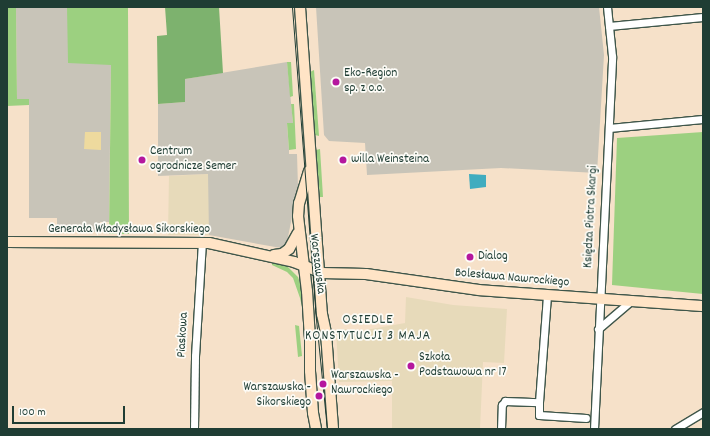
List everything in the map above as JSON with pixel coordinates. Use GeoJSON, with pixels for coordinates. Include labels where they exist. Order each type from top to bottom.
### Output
{"type":"FeatureCollection","features":[{"type":"Feature","properties":{"kind":"street","name":"Warszawska"},"geometry":{"type":"LineString","coordinates":[[300,7],[322,314],[326,333],[334,429]]}},
{"type":"Feature","properties":{"kind":"street","name":"Księdza Piotra Skargi"},"geometry":{"type":"LineString","coordinates":[[594,429],[612,56],[607,7]]}},
{"type":"Feature","properties":{"kind":"street"},"geometry":{"type":"LineString","coordinates":[[609,26],[703,17]]}},
{"type":"Feature","properties":{"kind":"street"},"geometry":{"type":"LineString","coordinates":[[609,128],[703,119]]}},
{"type":"Feature","properties":{"kind":"street","name":"Warszawska"},"geometry":{"type":"LineString","coordinates":[[311,151],[308,173],[298,210],[310,330],[310,371],[316,429]]}},
{"type":"Feature","properties":{"kind":"street"},"geometry":{"type":"LineString","coordinates":[[270,256],[282,254],[290,250],[295,242],[299,229]]}},
{"type":"Feature","properties":{"kind":"street","name":"Generała Władysława Sikorskiego"},"geometry":{"type":"LineString","coordinates":[[7,242],[202,242],[226,245],[270,256],[303,265],[319,273]]}},
{"type":"Feature","properties":{"kind":"street","name":"Piaskowa"},"geometry":{"type":"LineString","coordinates":[[194,429],[195,356],[202,242]]}},
{"type":"Feature","properties":{"kind":"street","name":"Bolesława Nawrockiego"},"geometry":{"type":"LineString","coordinates":[[319,273],[366,274],[479,290],[703,306]]}},
{"type":"Feature","properties":{"kind":"street"},"geometry":{"type":"LineString","coordinates":[[546,295],[539,414],[586,418]]}},
{"type":"Feature","properties":{"kind":"street"},"geometry":{"type":"LineString","coordinates":[[598,329],[632,300]]}},
{"type":"Feature","properties":{"kind":"street"},"geometry":{"type":"LineString","coordinates":[[501,429],[503,402],[540,402]]}},
{"type":"Feature","properties":{"kind":"street"},"geometry":{"type":"LineString","coordinates":[[675,429],[682,423],[703,412]]}},
{"type":"Feature","properties":{"kind":"shaded area"},"geometry":{"type":"Polygon","coordinates":[[[16,7],[67,7],[68,13],[111,65],[109,222],[100,222],[100,232],[64,232],[63,229],[57,229],[57,218],[29,218],[29,99],[17,99],[16,7]]]}},
{"type":"Feature","properties":{"kind":"shaded area"},"geometry":{"type":"Polygon","coordinates":[[[316,7],[599,7],[604,55],[597,173],[501,168],[367,175],[365,143],[329,141],[324,135],[316,7]]]}},
{"type":"Feature","properties":{"kind":"shaded area"},"geometry":{"type":"Polygon","coordinates":[[[287,62],[293,123],[287,124],[289,154],[297,154],[298,187],[287,242],[281,248],[209,235],[208,174],[158,176],[158,104],[185,102],[185,79],[287,62]]]}},
{"type":"Feature","properties":{"kind":"shaded area"},"geometry":{"type":"Polygon","coordinates":[[[209,174],[209,235],[168,235],[169,176],[209,174]]]}},
{"type":"Feature","properties":{"kind":"shaded area","name":"Szkoła Podstawowa nr 17"},"geometry":{"type":"Polygon","coordinates":[[[406,297],[453,305],[507,309],[504,363],[483,362],[480,429],[392,429],[392,381],[339,382],[336,330],[346,329],[349,333],[405,323],[406,297]]]}},
{"type":"Feature","properties":{"kind":"green space"},"geometry":{"type":"Polygon","coordinates":[[[7,7],[16,7],[17,99],[29,99],[29,105],[7,106],[7,7]]]}},
{"type":"Feature","properties":{"kind":"green space"},"geometry":{"type":"Polygon","coordinates":[[[67,7],[128,7],[129,234],[109,234],[111,65],[68,63],[67,7]]]}},
{"type":"Feature","properties":{"kind":"green space"},"geometry":{"type":"Polygon","coordinates":[[[165,7],[219,7],[223,73],[185,79],[185,102],[158,104],[157,36],[167,35],[165,7]]]}},
{"type":"Feature","properties":{"kind":"green space"},"geometry":{"type":"Polygon","coordinates":[[[287,62],[291,62],[293,96],[290,97],[287,62]]]}},
{"type":"Feature","properties":{"kind":"green space"},"geometry":{"type":"Polygon","coordinates":[[[314,70],[319,136],[315,135],[310,72],[314,70]]]}},
{"type":"Feature","properties":{"kind":"green space"},"geometry":{"type":"Polygon","coordinates":[[[291,104],[294,104],[296,149],[289,150],[287,123],[293,123],[291,104]]]}},
{"type":"Feature","properties":{"kind":"green space"},"geometry":{"type":"Polygon","coordinates":[[[703,132],[703,294],[612,285],[617,138],[703,132]]]}},
{"type":"Feature","properties":{"kind":"green space"},"geometry":{"type":"Polygon","coordinates":[[[320,149],[323,197],[320,197],[316,150],[320,149]]]}},
{"type":"Feature","properties":{"kind":"green space"},"geometry":{"type":"Polygon","coordinates":[[[272,262],[287,266],[298,277],[303,292],[305,320],[300,298],[293,278],[287,272],[272,265],[272,262]]]}},
{"type":"Feature","properties":{"kind":"green space"},"geometry":{"type":"Polygon","coordinates":[[[295,325],[299,326],[302,356],[298,357],[295,325]]]}},
{"type":"Feature","properties":{"kind":"sand"},"geometry":{"type":"Polygon","coordinates":[[[85,132],[101,132],[101,150],[84,149],[85,132]]]}},
{"type":"Feature","properties":{"kind":"water"},"geometry":{"type":"Polygon","coordinates":[[[469,174],[486,175],[486,187],[470,189],[469,174]]]}},
{"type":"Feature","properties":{"kind":"tram line"},"geometry":{"type":"LineString","coordinates":[[292,7],[315,309],[327,429]]}},
{"type":"Feature","properties":{"kind":"place","name":"Eko-Region sp. z o.o."},"geometry":{"type":"Point","coordinates":[336,82]}},
{"type":"Feature","properties":{"kind":"place","name":"Centrum ogrodnicze Semer"},"geometry":{"type":"Point","coordinates":[142,160]}},
{"type":"Feature","properties":{"kind":"place","name":"willa Weinsteina"},"geometry":{"type":"Point","coordinates":[343,160]}},
{"type":"Feature","properties":{"kind":"place","name":"Dialog"},"geometry":{"type":"Point","coordinates":[470,257]}},
{"type":"Feature","properties":{"kind":"place","name":"Szkoła Podstawowa nr 17"},"geometry":{"type":"Point","coordinates":[411,366]}},
{"type":"Feature","properties":{"kind":"place","name":"Warszawska - Nawrockiego"},"geometry":{"type":"Point","coordinates":[323,384]}},
{"type":"Feature","properties":{"kind":"place","name":"Warszawska - Sikorskiego"},"geometry":{"type":"Point","coordinates":[319,396]}},
{"type":"Feature","properties":{"kind":"district","name":"OSIEDLE KONSTYTUCJI 3 MAJA"},"geometry":{"type":"Point","coordinates":[368,328]}}]}
